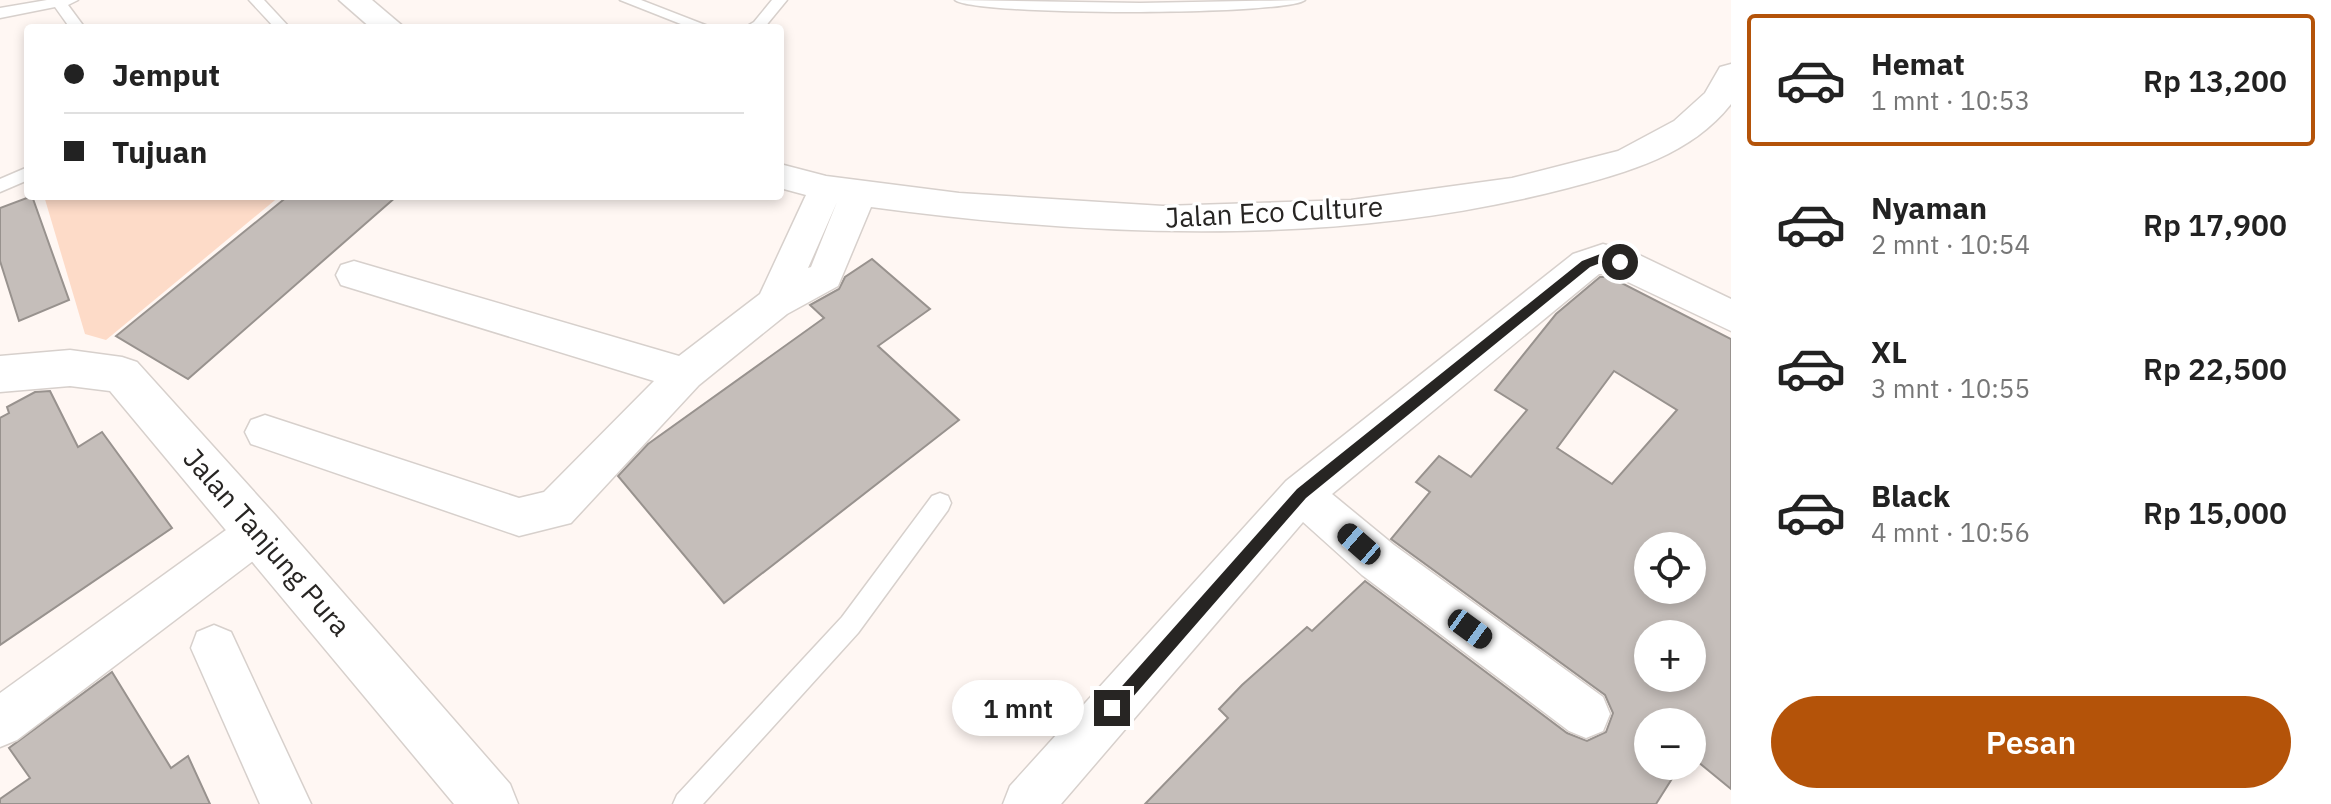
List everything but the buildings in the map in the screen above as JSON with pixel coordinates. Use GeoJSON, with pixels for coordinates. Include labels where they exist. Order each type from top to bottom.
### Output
{"type":"FeatureCollection","features":[{"type":"Feature","properties":{"kind":"street"},"geometry":{"type":"LineString","coordinates":[[354,0],[385,24]]}},
{"type":"Feature","properties":{"kind":"street","name":"Jalan Eco Culture"},"geometry":{"type":"LineString","coordinates":[[784,177],[843,190],[959,206],[1163,219],[1351,213],[1512,190],[1628,160],[1686,129],[1718,99],[1731,74]]}},
{"type":"Feature","properties":{"kind":"street"},"geometry":{"type":"LineString","coordinates":[[265,432],[519,517],[556,509],[685,374],[774,304],[825,276],[843,190]]}},
{"type":"Feature","properties":{"kind":"street"},"geometry":{"type":"LineString","coordinates":[[1028,804],[1301,494],[1586,264],[1603,258],[1620,262],[1731,316]]}},
{"type":"Feature","properties":{"kind":"street"},"geometry":{"type":"LineString","coordinates":[[354,275],[685,374]]}},
{"type":"Feature","properties":{"kind":"street","name":"Jalan Tanjung Pura"},"geometry":{"type":"LineString","coordinates":[[0,374],[70,368],[122,375],[259,531],[490,804]]}},
{"type":"Feature","properties":{"kind":"street"},"geometry":{"type":"LineString","coordinates":[[1301,494],[1378,560],[1586,714]]}},
{"type":"Feature","properties":{"kind":"street"},"geometry":{"type":"LineString","coordinates":[[0,723],[259,531]]}},
{"type":"Feature","properties":{"kind":"street"},"geometry":{"type":"LineString","coordinates":[[214,648],[286,804]]}},
{"type":"Feature","properties":{"kind":"lane"},"geometry":{"type":"LineString","coordinates":[[256,0],[279,24]]}},
{"type":"Feature","properties":{"kind":"lane"},"geometry":{"type":"LineString","coordinates":[[627,0],[695,24]]}},
{"type":"Feature","properties":{"kind":"lane"},"geometry":{"type":"LineString","coordinates":[[760,24],[780,0]]}},
{"type":"Feature","properties":{"kind":"lane"},"geometry":{"type":"LineString","coordinates":[[962,0],[1195,8],[1298,0]]}},
{"type":"Feature","properties":{"kind":"lane"},"geometry":{"type":"LineString","coordinates":[[0,13],[62,1],[76,24]]}},
{"type":"Feature","properties":{"kind":"lane"},"geometry":{"type":"LineString","coordinates":[[0,186],[24,175]]}},
{"type":"Feature","properties":{"kind":"lane"},"geometry":{"type":"LineString","coordinates":[[686,804],[850,625],[940,503]]}},
{"type":"Feature","properties":{"kind":"shaded area"},"geometry":{"type":"Polygon","coordinates":[[[45,200],[275,200],[106,340],[85,334],[45,200]]]}},
{"type":"Feature","properties":{"kind":"route"},"geometry":{"type":"LineString","coordinates":[[1112,708],[1301,494],[1586,264],[1603,258],[1620,262]]}}]}
